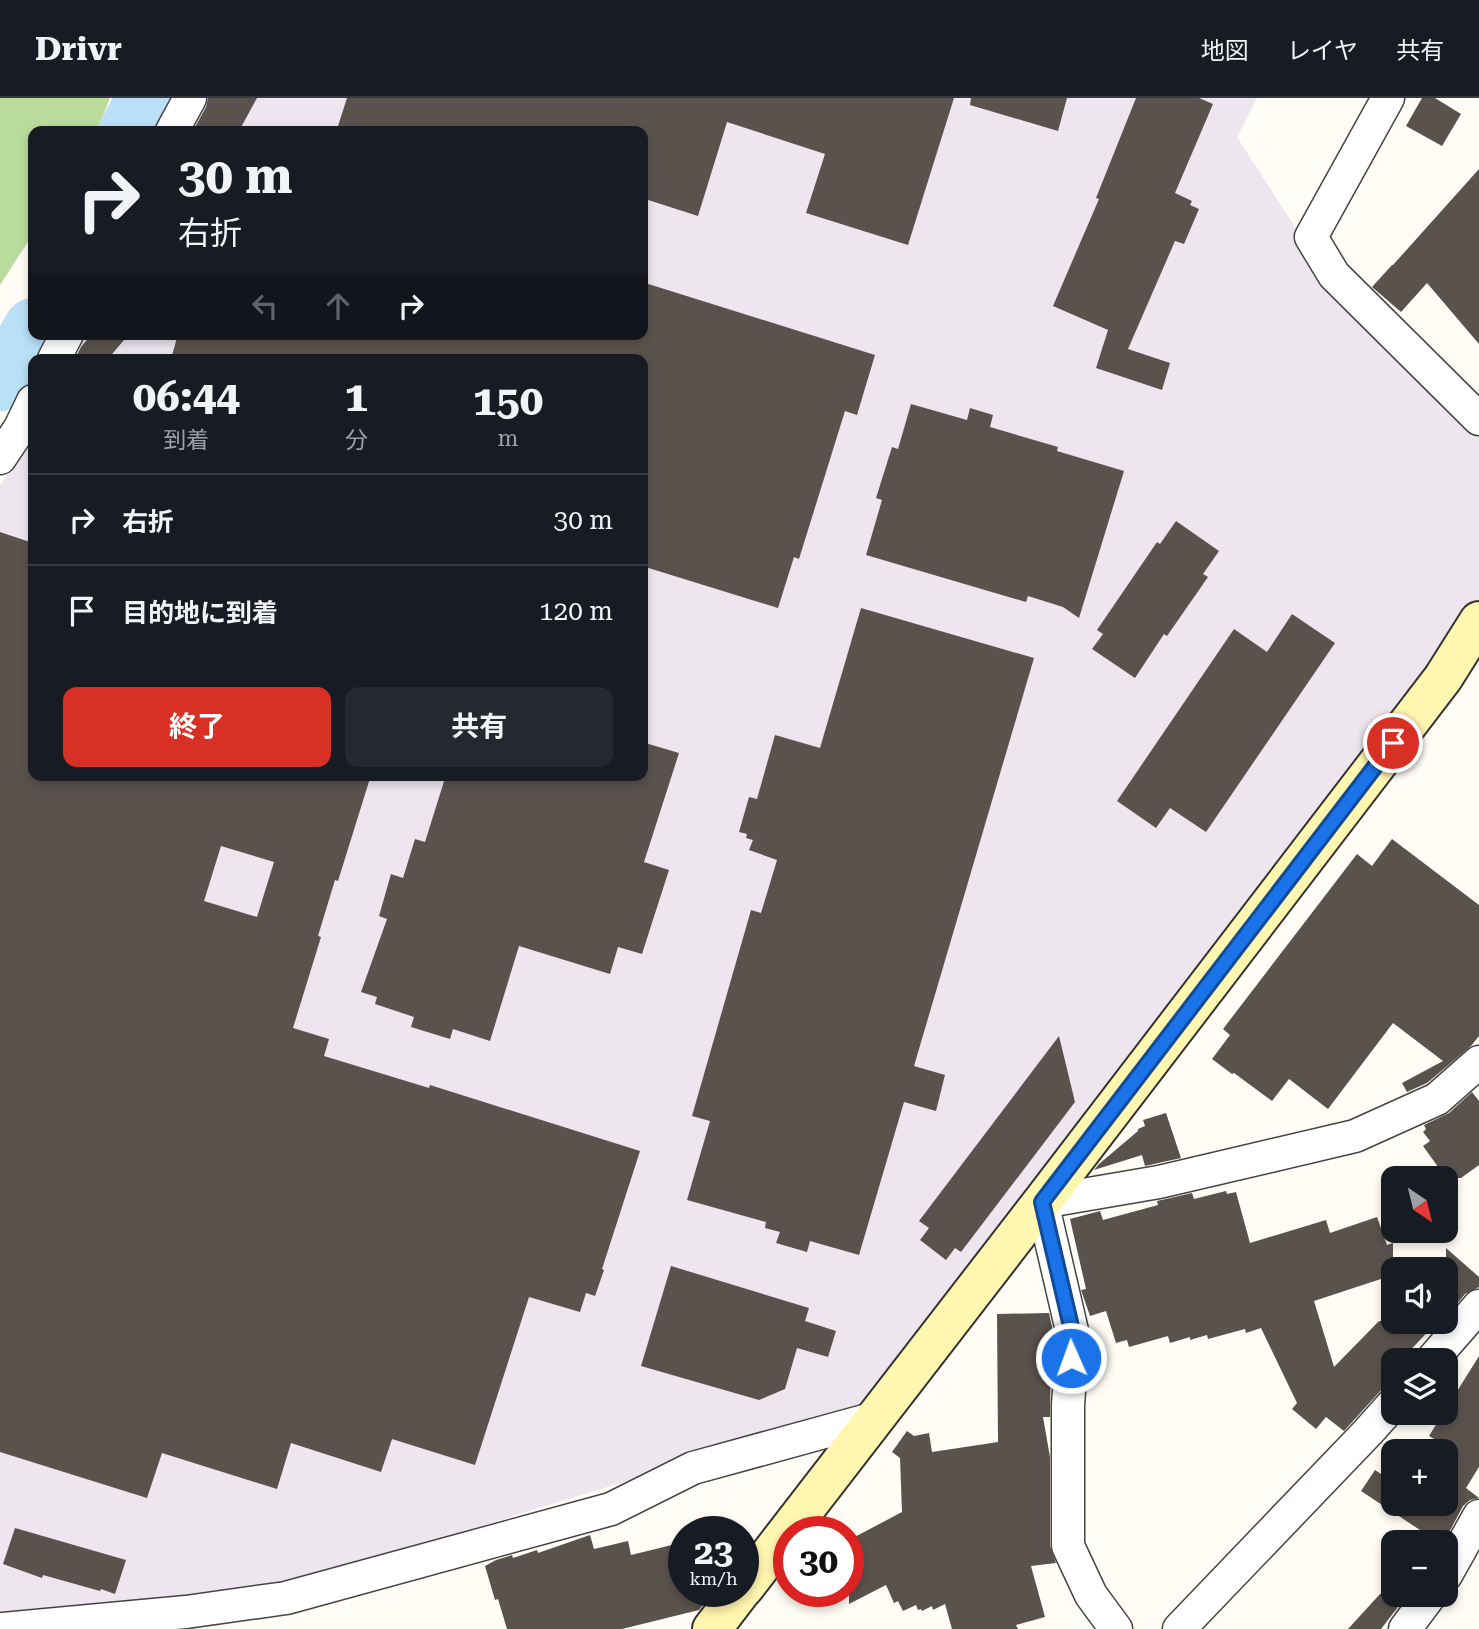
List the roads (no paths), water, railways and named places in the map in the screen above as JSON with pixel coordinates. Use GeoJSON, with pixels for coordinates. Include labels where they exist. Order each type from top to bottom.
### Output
{"type":"FeatureCollection","features":[{"type":"Feature","properties":{"kind":"street"},"geometry":{"type":"LineString","coordinates":[[175,126],[190,98]]}},
{"type":"Feature","properties":{"kind":"street"},"geometry":{"type":"LineString","coordinates":[[1388,98],[1311,237],[1334,275],[1479,419]]}},
{"type":"Feature","properties":{"kind":"street"},"geometry":{"type":"LineString","coordinates":[[0,458],[28,411]]}},
{"type":"Feature","properties":{"kind":"street"},"geometry":{"type":"LineString","coordinates":[[759,1568],[1443,678],[1478,626]]}},
{"type":"Feature","properties":{"kind":"street"},"geometry":{"type":"LineString","coordinates":[[1042,1202],[1159,1182],[1355,1136],[1437,1099],[1479,1062]]}},
{"type":"Feature","properties":{"kind":"street"},"geometry":{"type":"LineString","coordinates":[[1042,1202],[1073,1335],[1068,1405],[1068,1546],[1091,1595],[1116,1629]]}},
{"type":"Feature","properties":{"kind":"street"},"geometry":{"type":"LineString","coordinates":[[1442,1348],[1479,1306]]}},
{"type":"Feature","properties":{"kind":"street"},"geometry":{"type":"LineString","coordinates":[[1179,1629],[1381,1417]]}},
{"type":"Feature","properties":{"kind":"street"},"geometry":{"type":"LineString","coordinates":[[3,1629],[186,1612],[286,1598],[611,1509],[693,1468],[876,1418]]}},
{"type":"Feature","properties":{"kind":"street"},"geometry":{"type":"LineString","coordinates":[[1458,1553],[1479,1516]]}},
{"type":"Feature","properties":{"kind":"street"},"geometry":{"type":"LineString","coordinates":[[712,1629],[729,1607]]}},
{"type":"Feature","properties":{"kind":"street"},"geometry":{"type":"LineString","coordinates":[[1405,1629],[1421,1607]]}},
{"type":"Feature","properties":{"kind":"waterway"},"geometry":{"type":"LineString","coordinates":[[131,126],[145,98]]}},
{"type":"Feature","properties":{"kind":"waterway"},"geometry":{"type":"LineString","coordinates":[[0,382],[28,335]]}}]}
